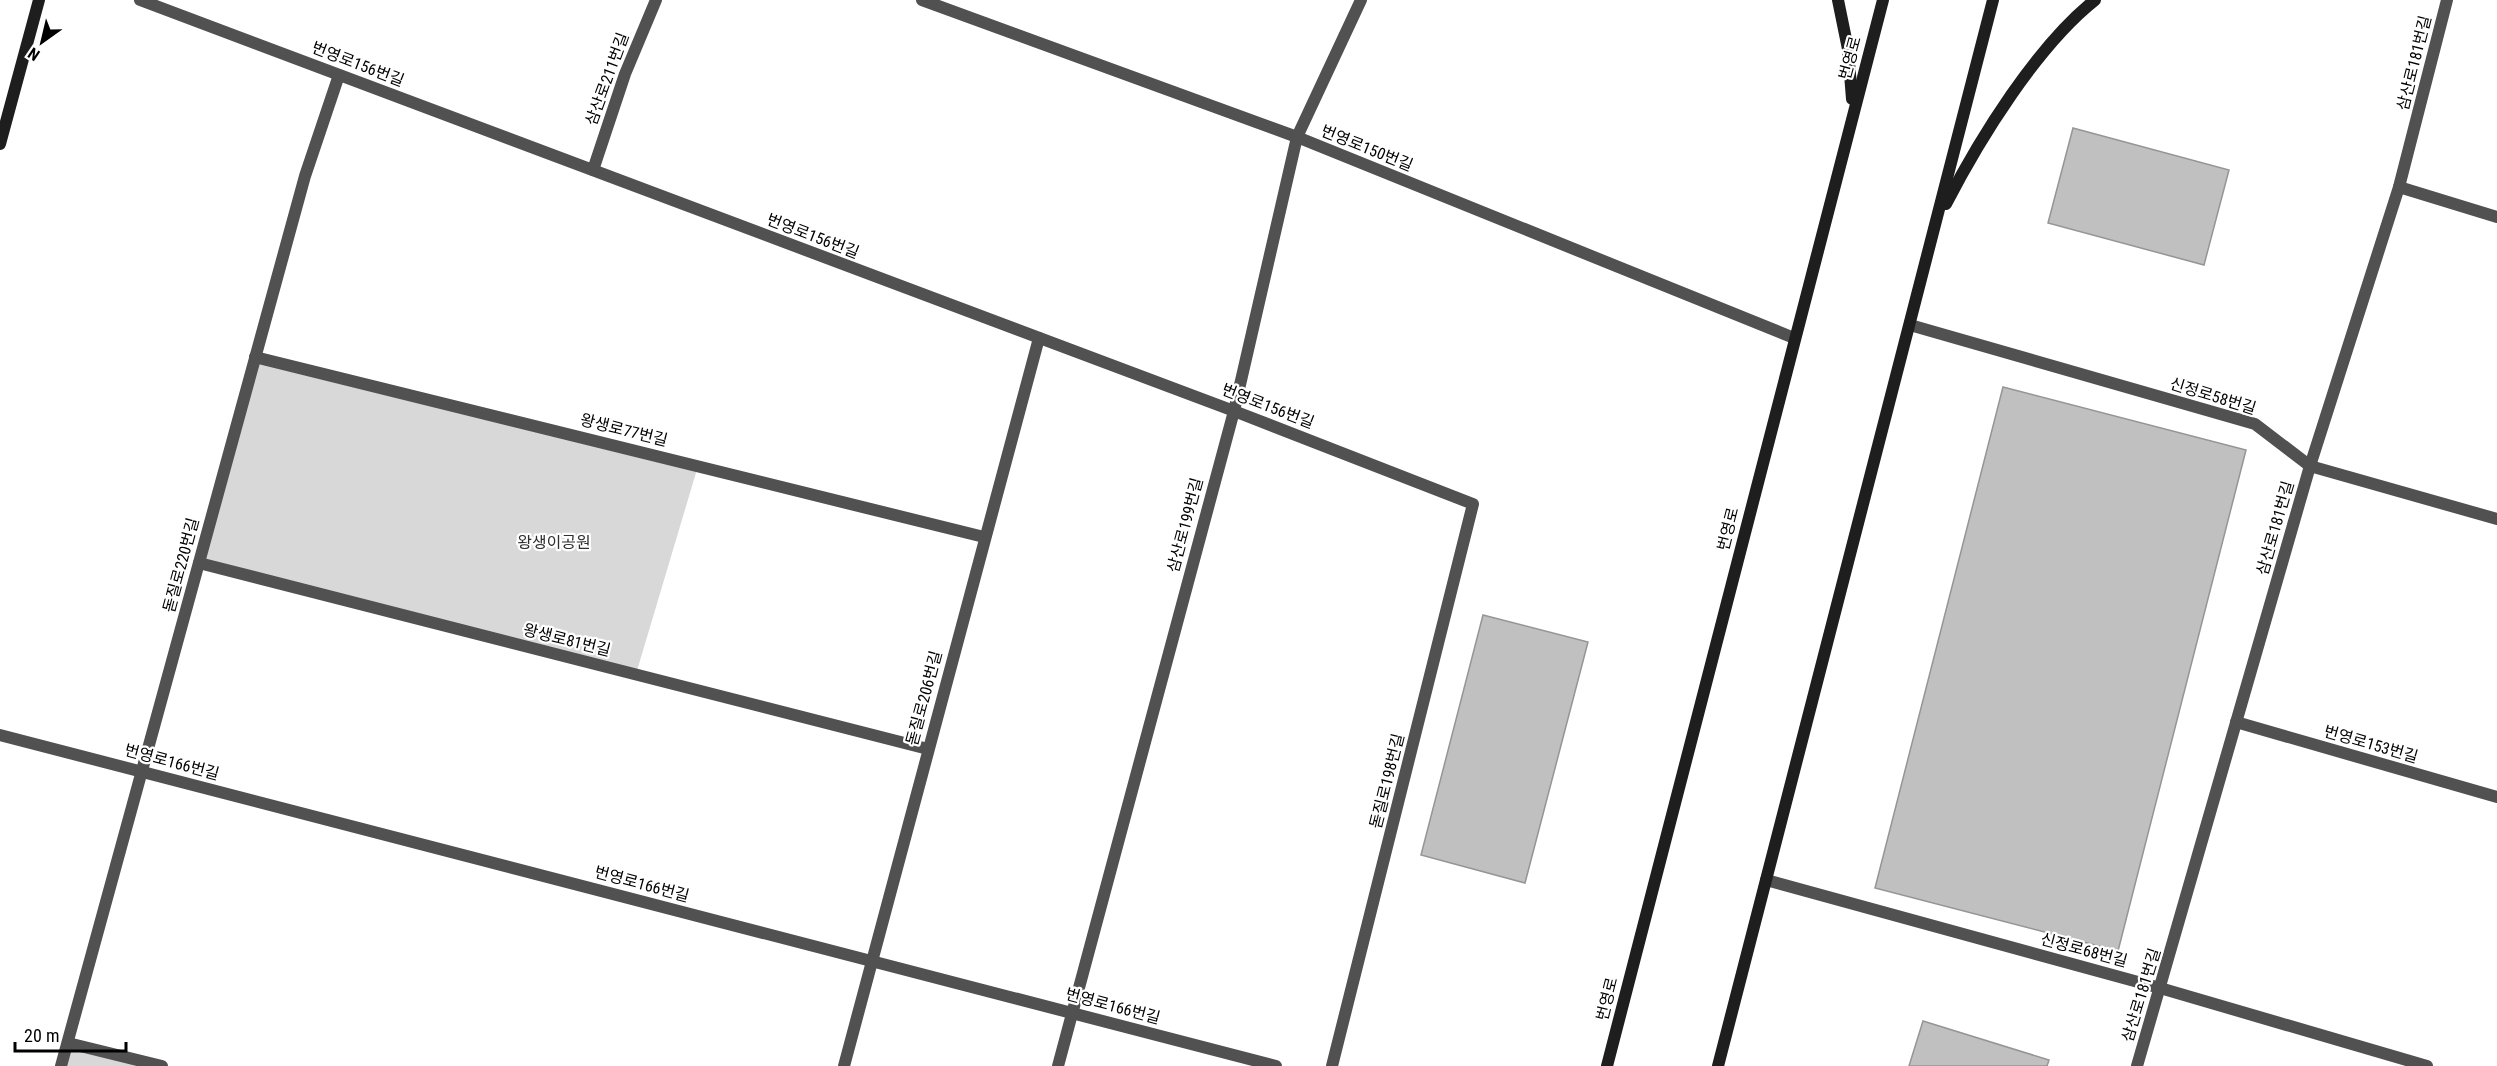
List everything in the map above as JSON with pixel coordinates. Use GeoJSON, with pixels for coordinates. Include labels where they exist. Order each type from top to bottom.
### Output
{"type":"FeatureCollection","features":[{"type":"Feature","properties":{"kind":"main road"},"geometry":{"type":"LineString","coordinates":[[0,144],[39,0]]}},
{"type":"Feature","properties":{"kind":"main road"},"geometry":{"type":"LineString","coordinates":[[1838,0],[1848,49],[1853,109]]}},
{"type":"Feature","properties":{"kind":"main road","name":"번영로"},"geometry":{"type":"LineString","coordinates":[[1606,1066],[1883,0]]}},
{"type":"Feature","properties":{"kind":"main road"},"geometry":{"type":"LineString","coordinates":[[1718,1066],[1993,0]]}},
{"type":"Feature","properties":{"kind":"main road"},"geometry":{"type":"LineString","coordinates":[[1935,224],[1975,151],[2020,83],[2051,46],[2095,0]]}},
{"type":"Feature","properties":{"kind":"street","name":"번영로156번길"},"geometry":{"type":"LineString","coordinates":[[140,0],[1234,411],[1473,504]]}},
{"type":"Feature","properties":{"kind":"street","name":"삼산로211번길"},"geometry":{"type":"LineString","coordinates":[[593,170],[624,74],[656,0]]}},
{"type":"Feature","properties":{"kind":"street","name":"번영로150번길"},"geometry":{"type":"LineString","coordinates":[[922,0],[1297,137],[1794,338]]}},
{"type":"Feature","properties":{"kind":"street","name":"삼산로199번길"},"geometry":{"type":"LineString","coordinates":[[1058,1066],[1234,411],[1297,137],[1361,0]]}},
{"type":"Feature","properties":{"kind":"street","name":"삼산로181번길"},"geometry":{"type":"LineString","coordinates":[[2137,1066],[2310,466],[2399,187],[2447,0]]}},
{"type":"Feature","properties":{"kind":"street","name":"돋질로220번길"},"geometry":{"type":"LineString","coordinates":[[61,1066],[304,176],[339,75]]}},
{"type":"Feature","properties":{"kind":"street"},"geometry":{"type":"LineString","coordinates":[[2399,187],[2497,217]]}},
{"type":"Feature","properties":{"kind":"street","name":"신정로58번길"},"geometry":{"type":"LineString","coordinates":[[1910,325],[2255,424],[2310,466],[2497,519]]}},
{"type":"Feature","properties":{"kind":"street","name":"돋질로206번길"},"geometry":{"type":"LineString","coordinates":[[844,1066],[984,537],[1039,339]]}},
{"type":"Feature","properties":{"kind":"street","name":"왕생로77번길"},"geometry":{"type":"LineString","coordinates":[[255,357],[984,537]]}},
{"type":"Feature","properties":{"kind":"street","name":"돋질로198번길"},"geometry":{"type":"LineString","coordinates":[[1332,1066],[1473,504]]}},
{"type":"Feature","properties":{"kind":"street","name":"왕생로81번길"},"geometry":{"type":"LineString","coordinates":[[199,563],[928,748]]}},
{"type":"Feature","properties":{"kind":"street","name":"번영로153번길"},"geometry":{"type":"LineString","coordinates":[[2236,722],[2497,797]]}},
{"type":"Feature","properties":{"kind":"street","name":"번영로166번길"},"geometry":{"type":"LineString","coordinates":[[0,735],[1276,1066]]}},
{"type":"Feature","properties":{"kind":"street","name":"신정로68번길"},"geometry":{"type":"LineString","coordinates":[[1766,880],[2160,988],[2427,1066]]}},
{"type":"Feature","properties":{"kind":"street"},"geometry":{"type":"LineString","coordinates":[[68,1043],[162,1066]]}},
{"type":"Feature","properties":{"kind":"green space","name":"왕생이공원"},"geometry":{"type":"Polygon","coordinates":[[[255,357],[698,466],[636,674],[199,563],[255,357]]]}},
{"type":"Feature","properties":{"kind":"green space"},"geometry":{"type":"Polygon","coordinates":[[[68,1043],[162,1066],[61,1066],[68,1043]]]}},
{"type":"Feature","properties":{"kind":"building"},"geometry":{"type":"Polygon","coordinates":[[[2073,128],[2229,170],[2204,265],[2048,223],[2073,128]]]}},
{"type":"Feature","properties":{"kind":"building"},"geometry":{"type":"Polygon","coordinates":[[[2003,387],[2246,450],[2118,951],[1875,888],[2003,387]]]}},
{"type":"Feature","properties":{"kind":"building"},"geometry":{"type":"Polygon","coordinates":[[[1483,615],[1588,642],[1525,883],[1421,855],[1483,615]]]}},
{"type":"Feature","properties":{"kind":"building"},"geometry":{"type":"Polygon","coordinates":[[[1923,1021],[2049,1060],[2047,1066],[1909,1066],[1923,1021]]]}}]}
